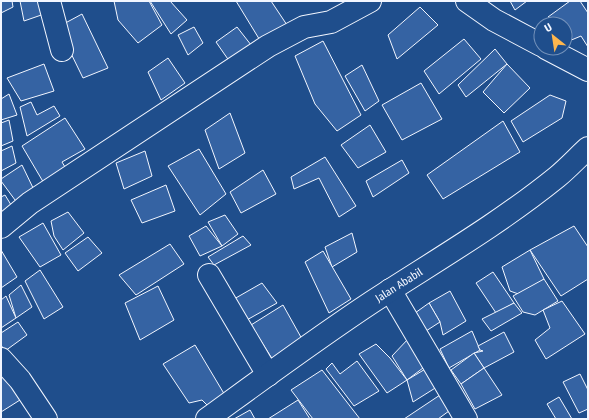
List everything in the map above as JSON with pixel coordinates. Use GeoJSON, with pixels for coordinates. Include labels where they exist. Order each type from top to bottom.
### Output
{"type":"FeatureCollection","features":[{"type":"Feature","properties":{"kind":"street"},"geometry":{"type":"LineString","coordinates":[[49,1],[62,50]]}},
{"type":"Feature","properties":{"kind":"street"},"geometry":{"type":"LineString","coordinates":[[1,227],[30,203],[268,46],[304,27],[331,22],[370,1]]}},
{"type":"Feature","properties":{"kind":"street"},"geometry":{"type":"LineString","coordinates":[[467,1],[494,20],[533,41]]}},
{"type":"Feature","properties":{"kind":"street"},"geometry":{"type":"LineString","coordinates":[[561,56],[588,70]]}},
{"type":"Feature","properties":{"kind":"street","name":"Jalan Ababil"},"geometry":{"type":"LineString","coordinates":[[207,419],[322,336],[508,214],[558,176],[588,148]]}},
{"type":"Feature","properties":{"kind":"street"},"geometry":{"type":"LineString","coordinates":[[209,275],[268,375]]}},
{"type":"Feature","properties":{"kind":"street"},"geometry":{"type":"LineString","coordinates":[[390,290],[466,419]]}},
{"type":"Feature","properties":{"kind":"street"},"geometry":{"type":"LineString","coordinates":[[1,359],[20,380],[46,419]]}},
{"type":"Feature","properties":{"kind":"building"},"geometry":{"type":"Polygon","coordinates":[[[1,1],[12,1],[13,7],[1,13],[1,1]]]}},
{"type":"Feature","properties":{"kind":"building"},"geometry":{"type":"Polygon","coordinates":[[[20,1],[46,1],[50,12],[24,21],[20,1]]]}},
{"type":"Feature","properties":{"kind":"building"},"geometry":{"type":"Polygon","coordinates":[[[114,1],[149,1],[162,25],[138,43],[118,20],[114,1]]]}},
{"type":"Feature","properties":{"kind":"building"},"geometry":{"type":"Polygon","coordinates":[[[150,1],[170,1],[187,20],[171,34],[150,1]]]}},
{"type":"Feature","properties":{"kind":"building"},"geometry":{"type":"Polygon","coordinates":[[[236,1],[271,1],[287,25],[261,42],[236,1]]]}},
{"type":"Feature","properties":{"kind":"building"},"geometry":{"type":"Polygon","coordinates":[[[510,1],[527,1],[515,10],[510,1]]]}},
{"type":"Feature","properties":{"kind":"building"},"geometry":{"type":"Polygon","coordinates":[[[570,1],[580,1],[588,13],[588,47],[581,36],[573,39],[573,16],[549,16],[570,1]]]}},
{"type":"Feature","properties":{"kind":"building"},"geometry":{"type":"Polygon","coordinates":[[[420,7],[438,25],[397,59],[388,35],[420,7]]]}},
{"type":"Feature","properties":{"kind":"building"},"geometry":{"type":"Polygon","coordinates":[[[82,14],[108,68],[83,78],[58,27],[82,14]]]}},
{"type":"Feature","properties":{"kind":"building"},"geometry":{"type":"Polygon","coordinates":[[[194,27],[203,43],[188,55],[178,35],[194,27]]]}},
{"type":"Feature","properties":{"kind":"building"},"geometry":{"type":"Polygon","coordinates":[[[237,27],[255,50],[232,65],[216,42],[237,27]]]}},
{"type":"Feature","properties":{"kind":"building"},"geometry":{"type":"Polygon","coordinates":[[[464,39],[481,59],[439,94],[424,71],[464,39]]]}},
{"type":"Feature","properties":{"kind":"building"},"geometry":{"type":"Polygon","coordinates":[[[323,41],[361,115],[337,131],[315,104],[295,56],[323,41]]]}},
{"type":"Feature","properties":{"kind":"building"},"geometry":{"type":"Polygon","coordinates":[[[495,49],[507,64],[466,97],[458,85],[495,49]]]}},
{"type":"Feature","properties":{"kind":"building"},"geometry":{"type":"Polygon","coordinates":[[[168,58],[185,83],[161,100],[148,72],[168,58]]]}},
{"type":"Feature","properties":{"kind":"building"},"geometry":{"type":"Polygon","coordinates":[[[44,64],[54,91],[21,101],[7,78],[44,64]]]}},
{"type":"Feature","properties":{"kind":"building"},"geometry":{"type":"Polygon","coordinates":[[[507,64],[530,88],[504,113],[483,92],[507,64]]]}},
{"type":"Feature","properties":{"kind":"building"},"geometry":{"type":"Polygon","coordinates":[[[362,65],[379,101],[365,111],[345,76],[362,65]]]}},
{"type":"Feature","properties":{"kind":"building"},"geometry":{"type":"Polygon","coordinates":[[[421,83],[442,119],[402,140],[382,105],[421,83]]]}},
{"type":"Feature","properties":{"kind":"building"},"geometry":{"type":"Polygon","coordinates":[[[9,94],[17,115],[1,120],[1,99],[9,94]]]}},
{"type":"Feature","properties":{"kind":"building"},"geometry":{"type":"Polygon","coordinates":[[[550,95],[566,101],[562,118],[523,142],[511,121],[550,95]]]}},
{"type":"Feature","properties":{"kind":"building"},"geometry":{"type":"Polygon","coordinates":[[[31,102],[37,115],[54,106],[60,116],[27,136],[20,107],[31,102]]]}},
{"type":"Feature","properties":{"kind":"building"},"geometry":{"type":"Polygon","coordinates":[[[230,113],[245,153],[219,169],[205,130],[230,113]]]}},
{"type":"Feature","properties":{"kind":"building"},"geometry":{"type":"Polygon","coordinates":[[[65,118],[85,149],[62,162],[68,172],[45,185],[22,146],[65,118]]]}},
{"type":"Feature","properties":{"kind":"building"},"geometry":{"type":"Polygon","coordinates":[[[9,120],[13,141],[1,146],[1,123],[9,120]]]}},
{"type":"Feature","properties":{"kind":"building"},"geometry":{"type":"Polygon","coordinates":[[[503,121],[520,152],[443,199],[427,175],[503,121]]]}},
{"type":"Feature","properties":{"kind":"building"},"geometry":{"type":"Polygon","coordinates":[[[370,125],[386,152],[358,168],[341,145],[370,125]]]}},
{"type":"Feature","properties":{"kind":"building"},"geometry":{"type":"Polygon","coordinates":[[[12,146],[16,163],[1,171],[1,151],[12,146]]]}},
{"type":"Feature","properties":{"kind":"building"},"geometry":{"type":"Polygon","coordinates":[[[199,149],[226,194],[200,215],[168,166],[199,149]]]}},
{"type":"Feature","properties":{"kind":"building"},"geometry":{"type":"Polygon","coordinates":[[[145,151],[152,176],[124,189],[116,163],[145,151]]]}},
{"type":"Feature","properties":{"kind":"building"},"geometry":{"type":"Polygon","coordinates":[[[325,157],[356,206],[339,217],[319,178],[294,189],[291,177],[325,157]]]}},
{"type":"Feature","properties":{"kind":"building"},"geometry":{"type":"Polygon","coordinates":[[[402,160],[409,173],[373,197],[366,181],[402,160]]]}},
{"type":"Feature","properties":{"kind":"building"},"geometry":{"type":"Polygon","coordinates":[[[22,165],[35,192],[18,204],[1,179],[22,165]]]}},
{"type":"Feature","properties":{"kind":"building"},"geometry":{"type":"Polygon","coordinates":[[[263,170],[276,194],[241,213],[230,192],[263,170]]]}},
{"type":"Feature","properties":{"kind":"building"},"geometry":{"type":"Polygon","coordinates":[[[166,185],[175,211],[142,223],[131,200],[166,185]]]}},
{"type":"Feature","properties":{"kind":"building"},"geometry":{"type":"Polygon","coordinates":[[[5,195],[16,213],[1,220],[1,197],[5,195]]]}},
{"type":"Feature","properties":{"kind":"building"},"geometry":{"type":"Polygon","coordinates":[[[68,212],[84,233],[63,250],[54,236],[51,221],[68,212]]]}},
{"type":"Feature","properties":{"kind":"building"},"geometry":{"type":"Polygon","coordinates":[[[225,215],[238,234],[222,246],[208,222],[225,215]]]}},
{"type":"Feature","properties":{"kind":"building"},"geometry":{"type":"Polygon","coordinates":[[[43,223],[61,255],[40,267],[19,237],[43,223]]]}},
{"type":"Feature","properties":{"kind":"building"},"geometry":{"type":"Polygon","coordinates":[[[206,226],[222,246],[200,256],[189,236],[206,226]]]}},
{"type":"Feature","properties":{"kind":"building"},"geometry":{"type":"Polygon","coordinates":[[[574,226],[588,247],[588,279],[561,296],[530,250],[574,226]]]}},
{"type":"Feature","properties":{"kind":"building"},"geometry":{"type":"Polygon","coordinates":[[[352,233],[357,252],[332,267],[325,247],[352,233]]]}},
{"type":"Feature","properties":{"kind":"building"},"geometry":{"type":"Polygon","coordinates":[[[243,236],[251,245],[214,265],[208,257],[243,236]]]}},
{"type":"Feature","properties":{"kind":"building"},"geometry":{"type":"Polygon","coordinates":[[[88,237],[102,253],[78,271],[65,253],[88,237]]]}},
{"type":"Feature","properties":{"kind":"building"},"geometry":{"type":"Polygon","coordinates":[[[170,244],[184,264],[136,295],[119,275],[170,244]]]}},
{"type":"Feature","properties":{"kind":"building"},"geometry":{"type":"Polygon","coordinates":[[[1,250],[17,277],[1,288],[1,250]]]}},
{"type":"Feature","properties":{"kind":"building"},"geometry":{"type":"Polygon","coordinates":[[[530,250],[544,279],[524,296],[510,291],[502,267],[530,250]]]}},
{"type":"Feature","properties":{"kind":"building"},"geometry":{"type":"Polygon","coordinates":[[[323,251],[351,299],[329,313],[305,262],[323,251]]]}},
{"type":"Feature","properties":{"kind":"building"},"geometry":{"type":"Polygon","coordinates":[[[40,270],[63,307],[44,319],[25,281],[40,270]]]}},
{"type":"Feature","properties":{"kind":"building"},"geometry":{"type":"Polygon","coordinates":[[[493,272],[514,303],[496,313],[476,283],[493,272]]]}},
{"type":"Feature","properties":{"kind":"building"},"geometry":{"type":"Polygon","coordinates":[[[544,279],[558,301],[535,315],[523,312],[513,296],[544,279]]]}},
{"type":"Feature","properties":{"kind":"building"},"geometry":{"type":"Polygon","coordinates":[[[262,283],[277,303],[245,321],[234,299],[262,283]]]}},
{"type":"Feature","properties":{"kind":"building"},"geometry":{"type":"Polygon","coordinates":[[[21,285],[32,307],[16,318],[9,295],[21,285]]]}},
{"type":"Feature","properties":{"kind":"building"},"geometry":{"type":"Polygon","coordinates":[[[158,286],[174,320],[140,340],[125,303],[158,286]]]}},
{"type":"Feature","properties":{"kind":"building"},"geometry":{"type":"Polygon","coordinates":[[[450,291],[466,321],[443,335],[440,322],[429,303],[450,291]]]}},
{"type":"Feature","properties":{"kind":"building"},"geometry":{"type":"Polygon","coordinates":[[[6,296],[16,318],[1,328],[1,300],[6,296]]]}},
{"type":"Feature","properties":{"kind":"building"},"geometry":{"type":"Polygon","coordinates":[[[562,301],[585,334],[546,359],[535,340],[550,328],[543,310],[562,301]]]}},
{"type":"Feature","properties":{"kind":"building"},"geometry":{"type":"Polygon","coordinates":[[[429,303],[440,322],[426,331],[415,313],[429,303]]]}},
{"type":"Feature","properties":{"kind":"building"},"geometry":{"type":"Polygon","coordinates":[[[514,303],[522,313],[491,331],[482,319],[514,303]]]}},
{"type":"Feature","properties":{"kind":"building"},"geometry":{"type":"Polygon","coordinates":[[[283,305],[302,339],[276,365],[251,325],[283,305]]]}},
{"type":"Feature","properties":{"kind":"building"},"geometry":{"type":"Polygon","coordinates":[[[18,322],[27,335],[5,351],[1,345],[1,333],[18,322]]]}},
{"type":"Feature","properties":{"kind":"building"},"geometry":{"type":"Polygon","coordinates":[[[472,331],[480,350],[449,368],[440,349],[472,331]]]}},
{"type":"Feature","properties":{"kind":"building"},"geometry":{"type":"Polygon","coordinates":[[[504,332],[514,352],[484,368],[474,353],[483,351],[480,350],[478,346],[504,332]]]}},
{"type":"Feature","properties":{"kind":"building"},"geometry":{"type":"Polygon","coordinates":[[[409,338],[427,365],[407,380],[392,356],[409,338]]]}},
{"type":"Feature","properties":{"kind":"building"},"geometry":{"type":"Polygon","coordinates":[[[376,344],[390,358],[407,380],[387,393],[359,354],[376,344]]]}},
{"type":"Feature","properties":{"kind":"building"},"geometry":{"type":"Polygon","coordinates":[[[195,345],[229,402],[212,410],[202,400],[189,403],[163,364],[195,345]]]}},
{"type":"Feature","properties":{"kind":"building"},"geometry":{"type":"Polygon","coordinates":[[[474,353],[484,368],[461,384],[451,370],[474,353]]]}},
{"type":"Feature","properties":{"kind":"building"},"geometry":{"type":"Polygon","coordinates":[[[357,361],[379,391],[354,406],[326,369],[332,363],[340,374],[357,361]]]}},
{"type":"Feature","properties":{"kind":"building"},"geometry":{"type":"Polygon","coordinates":[[[427,368],[440,385],[413,402],[407,380],[427,368]]]}},
{"type":"Feature","properties":{"kind":"building"},"geometry":{"type":"Polygon","coordinates":[[[484,368],[502,395],[475,409],[461,384],[484,368]]]}},
{"type":"Feature","properties":{"kind":"building"},"geometry":{"type":"Polygon","coordinates":[[[322,370],[360,419],[313,419],[291,390],[322,370]]]}},
{"type":"Feature","properties":{"kind":"building"},"geometry":{"type":"Polygon","coordinates":[[[1,371],[20,400],[1,412],[1,371]]]}},
{"type":"Feature","properties":{"kind":"building"},"geometry":{"type":"Polygon","coordinates":[[[580,374],[588,390],[588,409],[579,413],[563,382],[580,374]]]}},
{"type":"Feature","properties":{"kind":"building"},"geometry":{"type":"Polygon","coordinates":[[[440,395],[449,411],[438,419],[404,419],[440,395]]]}},
{"type":"Feature","properties":{"kind":"building"},"geometry":{"type":"Polygon","coordinates":[[[559,397],[572,419],[556,419],[547,404],[559,397]]]}},
{"type":"Feature","properties":{"kind":"building"},"geometry":{"type":"Polygon","coordinates":[[[298,400],[310,419],[268,419],[298,400]]]}},
{"type":"Feature","properties":{"kind":"building"},"geometry":{"type":"Polygon","coordinates":[[[250,410],[255,419],[234,419],[250,410]]]}}]}
